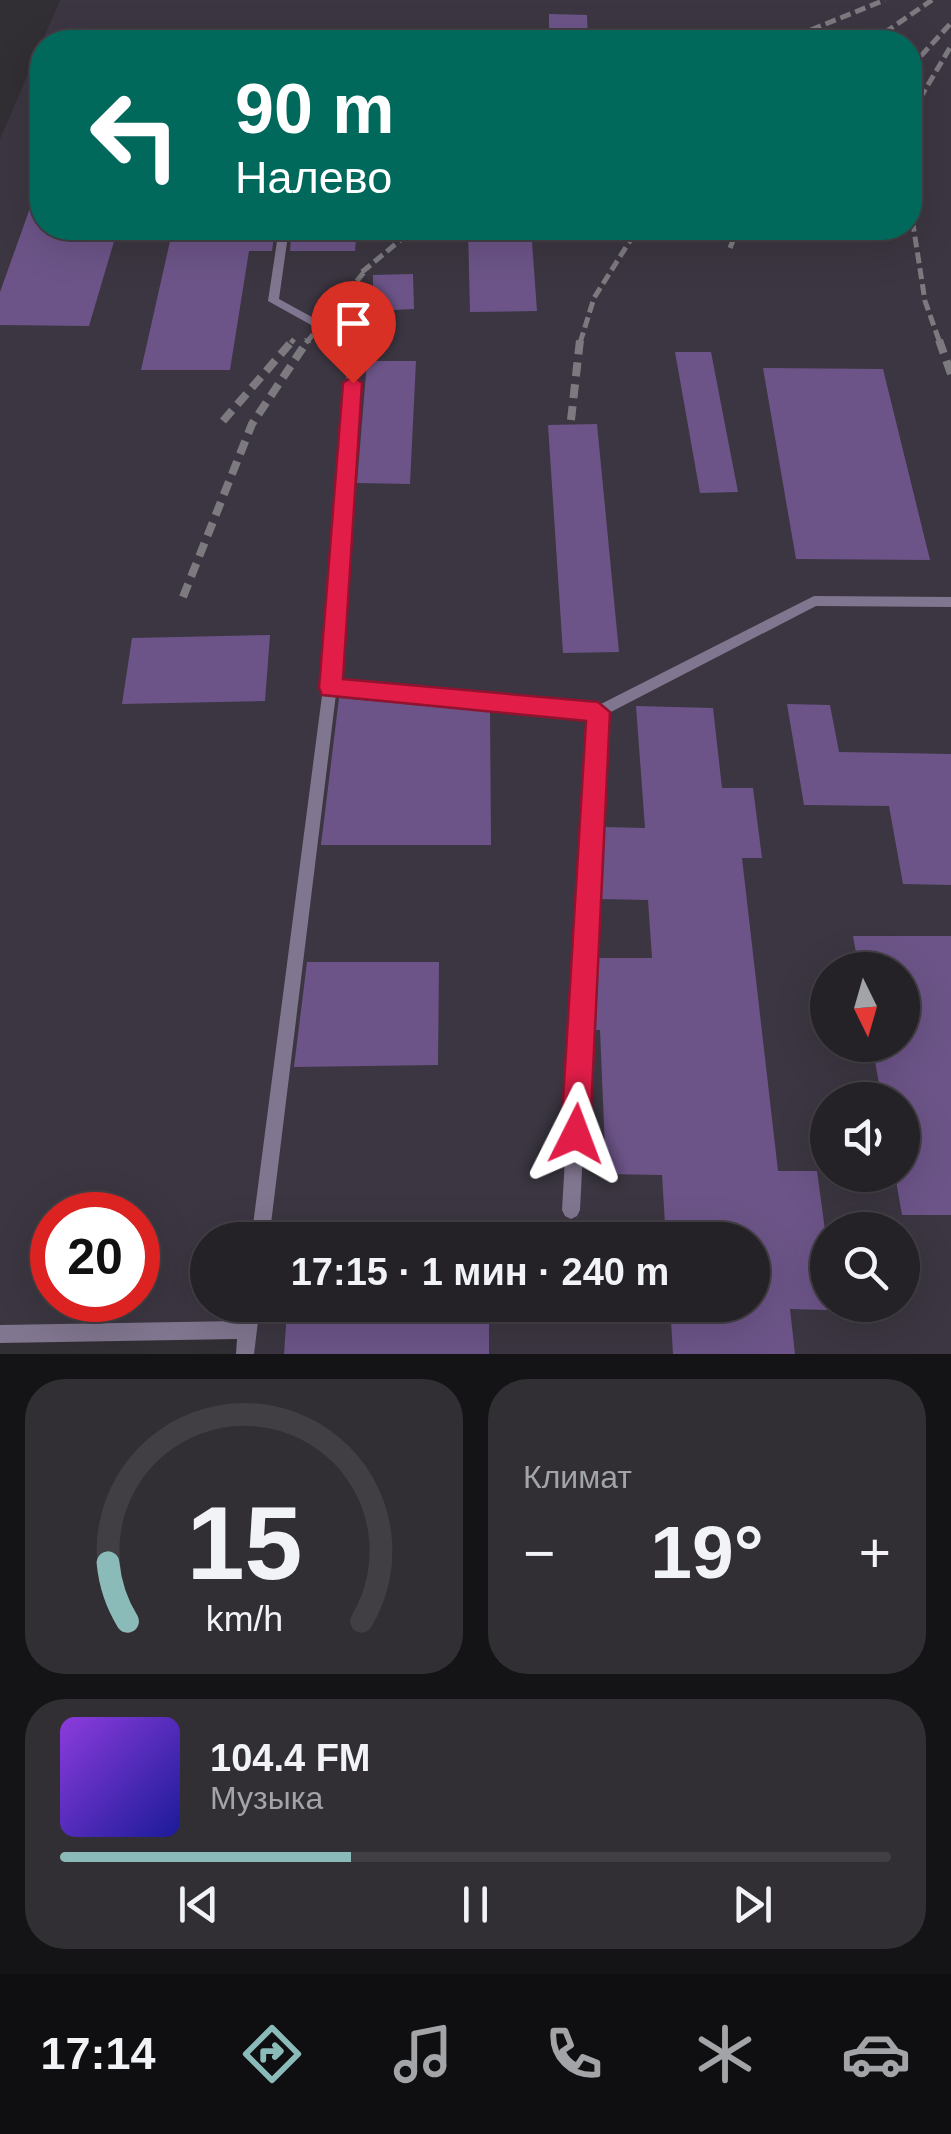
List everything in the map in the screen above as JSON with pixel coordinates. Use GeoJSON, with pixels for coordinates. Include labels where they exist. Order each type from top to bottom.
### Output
{"type":"FeatureCollection","features":[{"type":"Feature","properties":{"kind":"lane"},"geometry":{"type":"LineString","coordinates":[[262,1222],[330,688],[356,344],[273,301],[282,240]]}},
{"type":"Feature","properties":{"kind":"lane"},"geometry":{"type":"LineString","coordinates":[[330,688],[598,712],[814,601],[951,602]]}},
{"type":"Feature","properties":{"kind":"lane"},"geometry":{"type":"LineString","coordinates":[[571,1210],[598,712]]}},
{"type":"Feature","properties":{"kind":"lane"},"geometry":{"type":"LineString","coordinates":[[244,1354],[249,1322]]}},
{"type":"Feature","properties":{"kind":"lane"},"geometry":{"type":"LineString","coordinates":[[0,1334],[248,1330]]}},
{"type":"Feature","properties":{"kind":"shaded area"},"geometry":{"type":"Polygon","coordinates":[[[60,0],[951,0],[951,1354],[244,1354],[248,1331],[0,1327],[0,139],[30,70],[30,240],[922,240],[922,30],[47,30],[60,0]]]}},
{"type":"Feature","properties":{"kind":"building"},"geometry":{"type":"Polygon","coordinates":[[[549,14],[587,15],[588,30],[549,30],[549,14]]]}},
{"type":"Feature","properties":{"kind":"building"},"geometry":{"type":"Polygon","coordinates":[[[30,208],[30,240],[114,240],[89,326],[0,325],[0,292],[30,208]]]}},
{"type":"Feature","properties":{"kind":"building"},"geometry":{"type":"Polygon","coordinates":[[[170,240],[273,240],[272,251],[249,251],[230,370],[141,370],[170,240]]]}},
{"type":"Feature","properties":{"kind":"building"},"geometry":{"type":"Polygon","coordinates":[[[291,240],[356,240],[355,251],[290,251],[291,240]]]}},
{"type":"Feature","properties":{"kind":"building"},"geometry":{"type":"Polygon","coordinates":[[[468,240],[532,240],[537,311],[470,312],[468,240]]]}},
{"type":"Feature","properties":{"kind":"building"},"geometry":{"type":"Polygon","coordinates":[[[413,274],[414,309],[373,311],[373,275],[413,274]]]}},
{"type":"Feature","properties":{"kind":"building"},"geometry":{"type":"Polygon","coordinates":[[[675,352],[711,352],[738,492],[700,493],[675,352]]]}},
{"type":"Feature","properties":{"kind":"building"},"geometry":{"type":"Polygon","coordinates":[[[367,361],[416,361],[410,484],[357,483],[367,361]]]}},
{"type":"Feature","properties":{"kind":"building"},"geometry":{"type":"Polygon","coordinates":[[[763,368],[883,369],[930,560],[796,559],[763,368]]]}},
{"type":"Feature","properties":{"kind":"building"},"geometry":{"type":"Polygon","coordinates":[[[597,424],[619,652],[563,653],[548,425],[597,424]]]}},
{"type":"Feature","properties":{"kind":"building"},"geometry":{"type":"Polygon","coordinates":[[[270,635],[265,701],[122,704],[132,638],[270,635]]]}},
{"type":"Feature","properties":{"kind":"building"},"geometry":{"type":"Polygon","coordinates":[[[339,698],[490,712],[491,845],[321,845],[339,698]]]}},
{"type":"Feature","properties":{"kind":"building"},"geometry":{"type":"Polygon","coordinates":[[[787,704],[830,705],[839,752],[951,754],[951,885],[903,884],[889,806],[804,805],[787,704]]]}},
{"type":"Feature","properties":{"kind":"building"},"geometry":{"type":"Polygon","coordinates":[[[636,706],[713,708],[722,788],[753,788],[762,858],[742,858],[778,1171],[810,1171],[810,1192],[820,1192],[823,1212],[810,1212],[810,1310],[790,1309],[795,1354],[673,1354],[671,1322],[770,1322],[770,1222],[665,1222],[662,1175],[606,1174],[600,1030],[593,1030],[596,958],[652,958],[648,900],[599,899],[603,827],[645,828],[636,706]]]}},
{"type":"Feature","properties":{"kind":"building"},"geometry":{"type":"Polygon","coordinates":[[[853,936],[951,936],[951,1215],[901,1212],[898,1192],[920,1192],[920,1082],[879,1082],[875,1062],[920,1062],[920,952],[856,952],[853,936]]]}},
{"type":"Feature","properties":{"kind":"building"},"geometry":{"type":"Polygon","coordinates":[[[307,962],[439,962],[438,1065],[294,1067],[307,962]]]}},
{"type":"Feature","properties":{"kind":"building"},"geometry":{"type":"Polygon","coordinates":[[[286,1322],[489,1322],[489,1354],[284,1354],[286,1322]]]}},
{"type":"Feature","properties":{"kind":"railway"},"geometry":{"type":"LineString","coordinates":[[811,30],[885,0]]}},
{"type":"Feature","properties":{"kind":"railway"},"geometry":{"type":"LineString","coordinates":[[888,30],[932,0]]}},
{"type":"Feature","properties":{"kind":"railway"},"geometry":{"type":"LineString","coordinates":[[922,55],[951,23]]}},
{"type":"Feature","properties":{"kind":"railway"},"geometry":{"type":"LineString","coordinates":[[922,95],[951,46]]}},
{"type":"Feature","properties":{"kind":"railway"},"geometry":{"type":"LineString","coordinates":[[369,266],[401,240]]}},
{"type":"Feature","properties":{"kind":"railway"},"geometry":{"type":"LineString","coordinates":[[580,343],[594,298],[630,240]]}},
{"type":"Feature","properties":{"kind":"railway"},"geometry":{"type":"LineString","coordinates":[[730,248],[733,240]]}},
{"type":"Feature","properties":{"kind":"railway"},"geometry":{"type":"LineString","coordinates":[[915,240],[925,301],[940,343]]}},
{"type":"Feature","properties":{"kind":"railway"},"geometry":{"type":"LineString","coordinates":[[306,343],[369,266]]}},
{"type":"Feature","properties":{"kind":"railway"},"geometry":{"type":"LineString","coordinates":[[362,272],[369,266]]}},
{"type":"Feature","properties":{"kind":"railway"},"geometry":{"type":"LineString","coordinates":[[291,343],[294,339]]}},
{"type":"Feature","properties":{"kind":"railway"},"geometry":{"type":"LineString","coordinates":[[223,421],[293,340]]}},
{"type":"Feature","properties":{"kind":"railway"},"geometry":{"type":"LineString","coordinates":[[571,420],[580,340]]}},
{"type":"Feature","properties":{"kind":"railway"},"geometry":{"type":"LineString","coordinates":[[939,340],[951,374]]}},
{"type":"Feature","properties":{"kind":"railway"},"geometry":{"type":"LineString","coordinates":[[183,597],[252,424],[306,343]]}},
{"type":"Feature","properties":{"kind":"route"},"geometry":{"type":"LineString","coordinates":[[353,383],[330,688],[598,712],[576,1134]]}}]}
